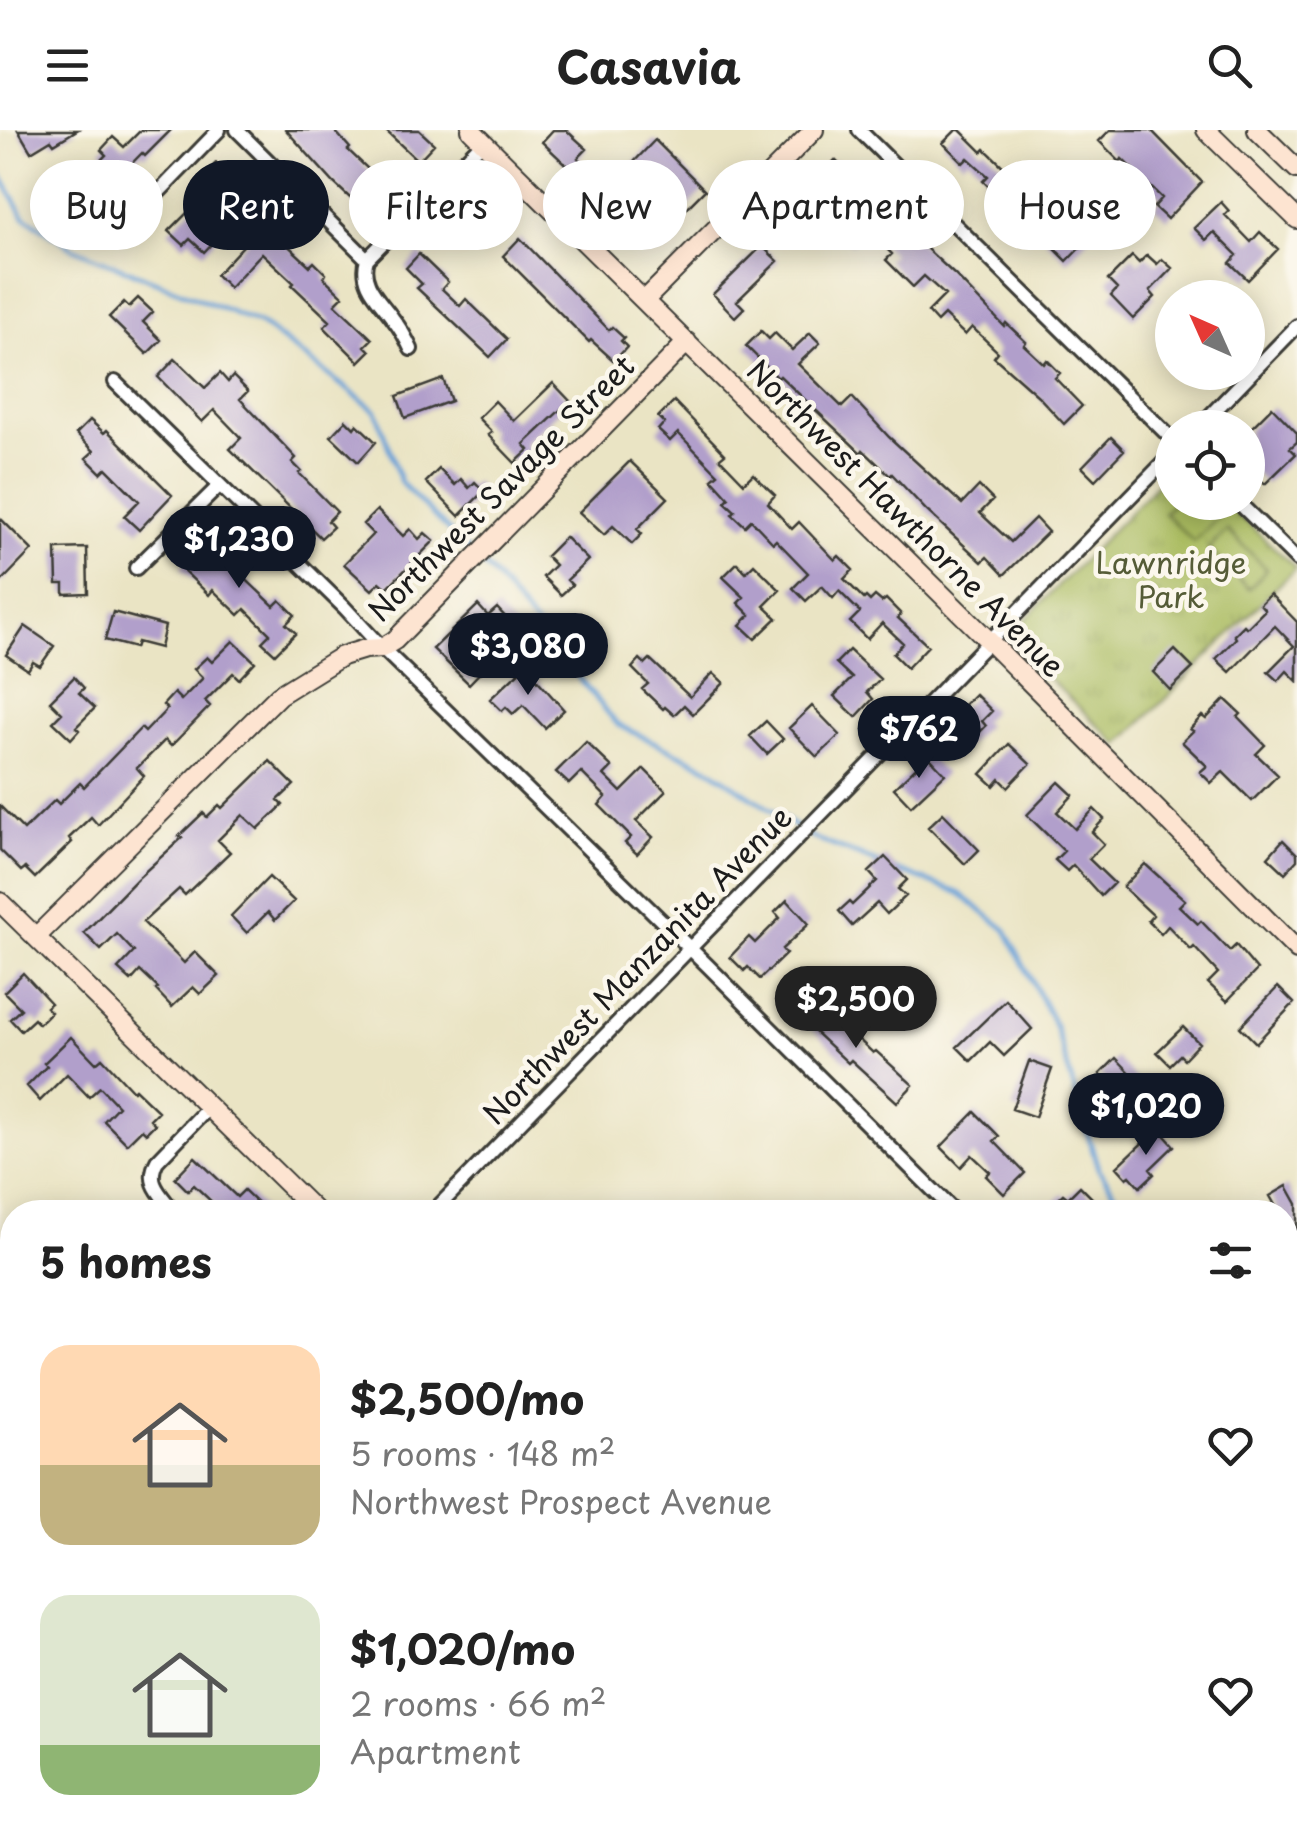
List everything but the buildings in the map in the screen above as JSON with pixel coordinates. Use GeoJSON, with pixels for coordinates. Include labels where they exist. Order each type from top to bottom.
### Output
{"type":"FeatureCollection","features":[{"type":"Feature","properties":{"kind":"street"},"geometry":{"type":"LineString","coordinates":[[163,188],[219,130]]}},
{"type":"Feature","properties":{"kind":"street"},"geometry":{"type":"LineString","coordinates":[[237,130],[366,258]]}},
{"type":"Feature","properties":{"kind":"street"},"geometry":{"type":"LineString","coordinates":[[645,300],[814,130]]}},
{"type":"Feature","properties":{"kind":"street"},"geometry":{"type":"LineString","coordinates":[[860,130],[1155,422]]}},
{"type":"Feature","properties":{"kind":"street"},"geometry":{"type":"LineString","coordinates":[[1206,130],[1297,219]]}},
{"type":"Feature","properties":{"kind":"street"},"geometry":{"type":"LineString","coordinates":[[1257,130],[1297,169]]}},
{"type":"Feature","properties":{"kind":"street"},"geometry":{"type":"LineString","coordinates":[[411,348],[394,318],[368,286],[366,258],[477,136]]}},
{"type":"Feature","properties":{"kind":"street","name":"Northwest Hawthorne Avenue"},"geometry":{"type":"LineString","coordinates":[[477,136],[1297,950]]}},
{"type":"Feature","properties":{"kind":"street"},"geometry":{"type":"LineString","coordinates":[[1215,410],[1297,326]]}},
{"type":"Feature","properties":{"kind":"street","name":"Northwest Savage Street"},"geometry":{"type":"LineString","coordinates":[[36,937],[279,695],[342,656],[382,648],[395,640],[687,342]]}},
{"type":"Feature","properties":{"kind":"street"},"geometry":{"type":"LineString","coordinates":[[115,382],[942,1200]]}},
{"type":"Feature","properties":{"kind":"street","name":"Northwest Manzanita Avenue"},"geometry":{"type":"LineString","coordinates":[[445,1200],[1155,471]]}},
{"type":"Feature","properties":{"kind":"street"},"geometry":{"type":"LineString","coordinates":[[136,568],[220,484]]}},
{"type":"Feature","properties":{"kind":"street"},"geometry":{"type":"LineString","coordinates":[[1256,520],[1297,560]]}},
{"type":"Feature","properties":{"kind":"street"},"geometry":{"type":"LineString","coordinates":[[0,902],[304,1200]]}},
{"type":"Feature","properties":{"kind":"street"},"geometry":{"type":"LineString","coordinates":[[165,1200],[154,1184],[152,1170],[157,1160],[209,1107]]}},
{"type":"Feature","properties":{"kind":"green space","name":"Lawnridge Park"},"geometry":{"type":"Polygon","coordinates":[[[1155,486],[1155,520],[1244,520],[1296,568],[1119,745],[1013,645],[1009,636],[1155,486]]]}},
{"type":"Feature","properties":{"kind":"green space"},"geometry":{"type":"Polygon","coordinates":[[[1171,520],[1215,520],[1194,542],[1171,520]]]}},
{"type":"Feature","properties":{"kind":"green space"},"geometry":{"type":"Polygon","coordinates":[[[1227,530],[1267,569],[1249,589],[1208,549],[1227,530]]]}},
{"type":"Feature","properties":{"kind":"waterway"},"geometry":{"type":"LineString","coordinates":[[0,174],[24,216],[73,248],[261,324],[376,411],[401,483],[495,577],[618,725],[707,767],[811,837],[883,865]]}},
{"type":"Feature","properties":{"kind":"waterway"},"geometry":{"type":"LineString","coordinates":[[894,869],[959,893],[1006,930],[1055,1026],[1098,1168],[1120,1200]]}}]}
